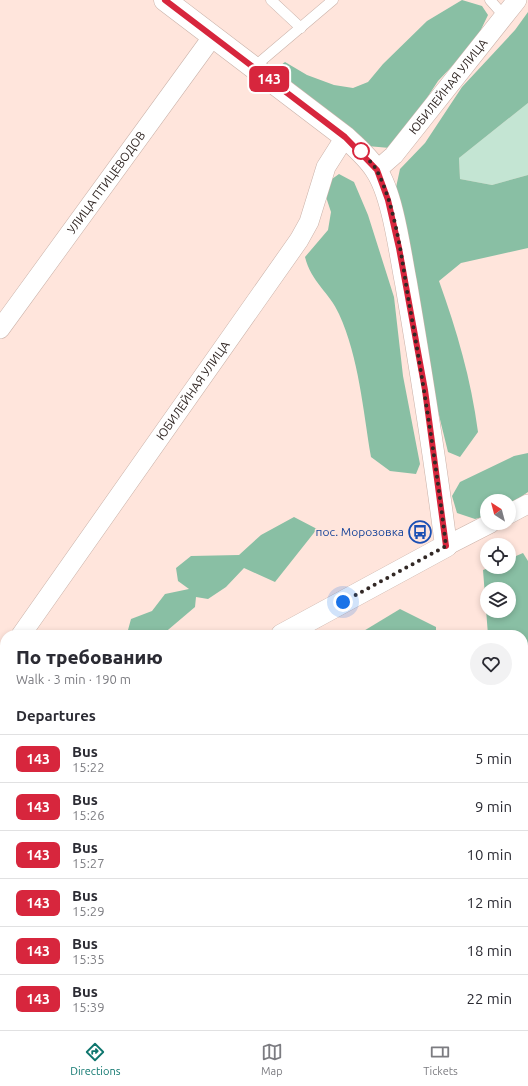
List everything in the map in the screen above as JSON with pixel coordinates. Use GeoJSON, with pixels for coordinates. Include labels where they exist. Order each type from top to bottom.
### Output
{"type":"FeatureCollection","features":[{"type":"Feature","properties":{"kind":"street"},"geometry":{"type":"LineString","coordinates":[[165,0],[345,137],[377,170],[388,200],[399,248],[425,390],[446,546]]}},
{"type":"Feature","properties":{"kind":"street","name":"ЮБИЛЕЙНАЯ УЛИЦА"},"geometry":{"type":"LineString","coordinates":[[377,170],[394,155],[517,0]]}},
{"type":"Feature","properties":{"kind":"street","name":"УЛИЦА ПТИЦЕВОДОВ"},"geometry":{"type":"LineString","coordinates":[[0,329],[213,36]]}},
{"type":"Feature","properties":{"kind":"street","name":"ЮБИЛЕЙНАЯ УЛИЦА"},"geometry":{"type":"LineString","coordinates":[[25,630],[299,240],[309,222],[326,167],[345,137]]}},
{"type":"Feature","properties":{"kind":"street"},"geometry":{"type":"LineString","coordinates":[[291,630],[480,529]]}},
{"type":"Feature","properties":{"kind":"lane"},"geometry":{"type":"LineString","coordinates":[[271,0],[301,28]]}},
{"type":"Feature","properties":{"kind":"lane"},"geometry":{"type":"LineString","coordinates":[[254,67],[333,0]]}},
{"type":"Feature","properties":{"kind":"lane"},"geometry":{"type":"LineString","coordinates":[[490,0],[505,17]]}},
{"type":"Feature","properties":{"kind":"green space"},"geometry":{"type":"Polygon","coordinates":[[[462,0],[482,6],[488,15],[475,42],[438,81],[408,127],[390,148],[367,146],[286,83],[276,69],[285,62],[307,75],[334,85],[353,88],[368,82],[383,64],[427,21],[462,0]]]}},
{"type":"Feature","properties":{"kind":"green space"},"geometry":{"type":"Polygon","coordinates":[[[528,12],[528,103],[459,158],[460,179],[492,185],[528,175],[528,248],[461,263],[439,281],[463,355],[478,432],[460,457],[448,452],[434,395],[395,192],[400,169],[425,143],[462,87],[515,30],[528,12]]]}},
{"type":"Feature","properties":{"kind":"green space"},"geometry":{"type":"Polygon","coordinates":[[[528,103],[528,175],[492,185],[460,179],[459,158],[528,103]]]}},
{"type":"Feature","properties":{"kind":"green space"},"geometry":{"type":"Polygon","coordinates":[[[339,174],[354,182],[368,215],[394,297],[403,376],[420,464],[416,474],[390,471],[371,457],[360,384],[346,331],[331,300],[312,274],[305,257],[328,230],[331,212],[326,197],[332,179],[339,174]]]}},
{"type":"Feature","properties":{"kind":"green space"},"geometry":{"type":"Polygon","coordinates":[[[528,453],[528,492],[516,500],[516,494],[480,494],[480,518],[475,519],[457,513],[452,496],[460,482],[514,456],[528,453]]]}},
{"type":"Feature","properties":{"kind":"green space"},"geometry":{"type":"Polygon","coordinates":[[[294,517],[317,529],[275,582],[244,568],[226,587],[208,599],[196,597],[195,607],[168,630],[128,630],[131,619],[152,611],[165,594],[189,589],[178,581],[176,568],[191,556],[239,555],[261,535],[294,517]]]}},
{"type":"Feature","properties":{"kind":"green space"},"geometry":{"type":"Polygon","coordinates":[[[523,553],[528,561],[528,630],[488,630],[487,618],[516,618],[516,582],[484,582],[483,574],[516,574],[516,556],[523,553]]]}},
{"type":"Feature","properties":{"kind":"green space"},"geometry":{"type":"Polygon","coordinates":[[[400,609],[436,627],[436,630],[365,630],[400,609]]]}},
{"type":"Feature","properties":{"kind":"bus line","name":"143"},"geometry":{"type":"LineString","coordinates":[[165,0],[345,137],[360,150],[377,170],[388,200],[399,248],[425,390],[446,546]]}},
{"type":"Feature","properties":{"kind":"place","name":"пос. Морозовка"},"geometry":{"type":"Point","coordinates":[420,532]}},
{"type":"Feature","properties":{"kind":"route"},"geometry":{"type":"LineString","coordinates":[[343,602],[446,546],[425,390],[399,248],[383,185],[377,170],[360,150],[361,151]]}}]}
